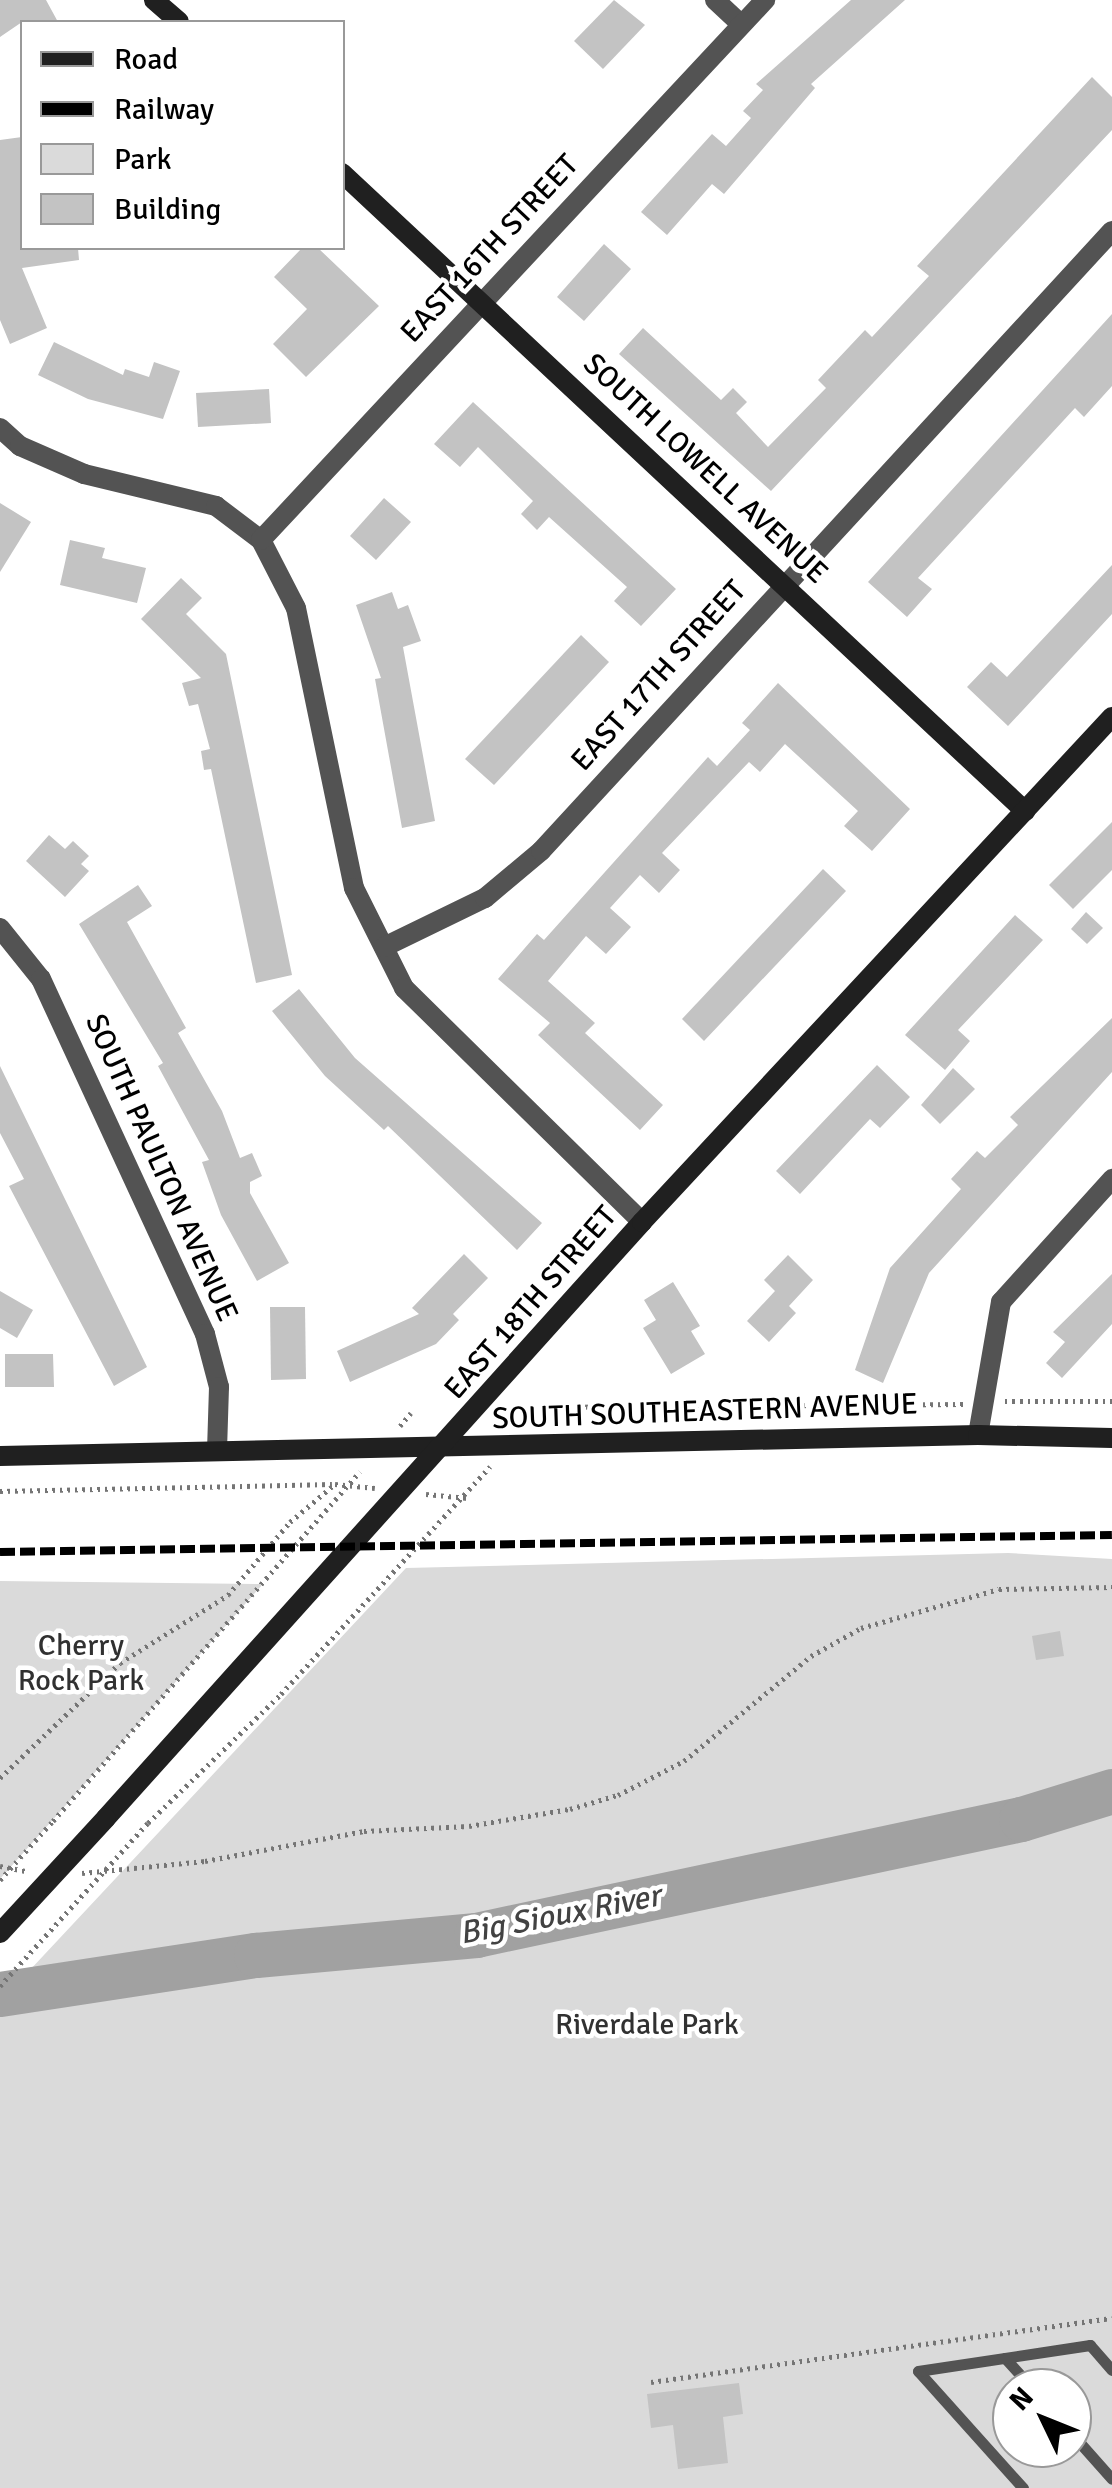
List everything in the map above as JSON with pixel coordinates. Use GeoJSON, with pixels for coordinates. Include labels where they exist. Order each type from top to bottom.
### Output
{"type":"FeatureCollection","features":[{"type":"Feature","properties":{"kind":"street"},"geometry":{"type":"LineString","coordinates":[[154,0],[177,20]]}},
{"type":"Feature","properties":{"kind":"street"},"geometry":{"type":"LineString","coordinates":[[715,0],[739,22]]}},
{"type":"Feature","properties":{"kind":"street","name":"EAST 16TH STREET"},"geometry":{"type":"LineString","coordinates":[[261,540],[739,22],[765,0]]}},
{"type":"Feature","properties":{"kind":"street","name":"SOUTH LOWELL AVENUE"},"geometry":{"type":"LineString","coordinates":[[345,176],[1025,811]]}},
{"type":"Feature","properties":{"kind":"street","name":"EAST 17TH STREET"},"geometry":{"type":"LineString","coordinates":[[384,947],[485,898],[541,851],[1112,231]]}},
{"type":"Feature","properties":{"kind":"street"},"geometry":{"type":"LineString","coordinates":[[0,428],[20,446],[84,474],[216,506],[261,540],[296,608],[354,888],[404,988],[434,1022],[642,1222]]}},
{"type":"Feature","properties":{"kind":"street","name":"EAST 18TH STREET"},"geometry":{"type":"LineString","coordinates":[[0,1933],[442,1449],[642,1222],[1112,717]]}},
{"type":"Feature","properties":{"kind":"street","name":"SOUTH PAULTON AVENUE"},"geometry":{"type":"LineString","coordinates":[[0,928],[42,979],[206,1334],[220,1386],[217,1450]]}},
{"type":"Feature","properties":{"kind":"street"},"geometry":{"type":"LineString","coordinates":[[978,1435],[1002,1302],[1112,1179]]}},
{"type":"Feature","properties":{"kind":"street","name":"SOUTH SOUTHEASTERN AVENUE"},"geometry":{"type":"LineString","coordinates":[[0,1456],[978,1435],[1112,1438]]}},
{"type":"Feature","properties":{"kind":"lane"},"geometry":{"type":"LineString","coordinates":[[1023,2488],[918,2371],[1090,2346],[1112,2370]]}},
{"type":"Feature","properties":{"kind":"lane"},"geometry":{"type":"LineString","coordinates":[[1006,2358],[1015,2368]]}},
{"type":"Feature","properties":{"kind":"lane"},"geometry":{"type":"LineString","coordinates":[[1092,2456],[1112,2479]]}},
{"type":"Feature","properties":{"kind":"path"},"geometry":{"type":"LineString","coordinates":[[0,1986],[148,1823],[468,1498],[534,1407],[1112,1401]]}},
{"type":"Feature","properties":{"kind":"path"},"geometry":{"type":"LineString","coordinates":[[0,1880],[378,1450]]}},
{"type":"Feature","properties":{"kind":"path"},"geometry":{"type":"LineString","coordinates":[[0,1491],[335,1484],[468,1498]]}},
{"type":"Feature","properties":{"kind":"path"},"geometry":{"type":"LineString","coordinates":[[0,1778],[120,1664],[228,1595],[290,1522],[335,1484]]}},
{"type":"Feature","properties":{"kind":"path"},"geometry":{"type":"LineString","coordinates":[[73,1873],[134,1872],[284,1842],[469,1826],[570,1810],[618,1795],[684,1762],[801,1663],[861,1628],[999,1589],[1112,1587]]}},
{"type":"Feature","properties":{"kind":"path"},"geometry":{"type":"LineString","coordinates":[[0,1866],[42,1872]]}},
{"type":"Feature","properties":{"kind":"path"},"geometry":{"type":"LineString","coordinates":[[651,2382],[1112,2318]]}},
{"type":"Feature","properties":{"kind":"green space","name":"Riverdale Park"},"geometry":{"type":"Polygon","coordinates":[[[1008,1553],[1112,1559],[1112,2488],[0,2488],[0,2002],[406,1568],[1008,1553]]]}},
{"type":"Feature","properties":{"kind":"green space","name":"Cherry Rock Park"},"geometry":{"type":"Polygon","coordinates":[[[0,1581],[263,1584],[0,1879],[0,1581]]]}},
{"type":"Feature","properties":{"kind":"building"},"geometry":{"type":"Polygon","coordinates":[[[0,0],[46,0],[57,20],[20,20],[0,37],[0,0]]]}},
{"type":"Feature","properties":{"kind":"building"},"geometry":{"type":"Polygon","coordinates":[[[614,0],[645,25],[603,69],[574,41],[614,0]]]}},
{"type":"Feature","properties":{"kind":"building"},"geometry":{"type":"Polygon","coordinates":[[[851,0],[905,0],[811,84],[815,88],[724,194],[712,184],[667,235],[641,212],[712,134],[726,146],[751,118],[743,111],[763,90],[756,84],[851,0]]]}},
{"type":"Feature","properties":{"kind":"building"},"geometry":{"type":"Polygon","coordinates":[[[1092,77],[1112,97],[1112,130],[771,491],[619,354],[643,328],[721,400],[733,388],[747,402],[736,413],[768,447],[826,388],[818,380],[865,330],[872,337],[929,276],[917,266],[1092,77]]]}},
{"type":"Feature","properties":{"kind":"building"},"geometry":{"type":"Polygon","coordinates":[[[20,137],[20,250],[78,250],[79,260],[22,268],[47,328],[10,344],[0,320],[0,140],[20,137]]]}},
{"type":"Feature","properties":{"kind":"building"},"geometry":{"type":"Polygon","coordinates":[[[604,244],[631,269],[584,321],[557,297],[604,244]]]}},
{"type":"Feature","properties":{"kind":"building"},"geometry":{"type":"Polygon","coordinates":[[[300,250],[320,250],[379,306],[306,377],[273,344],[307,309],[274,277],[300,250]]]}},
{"type":"Feature","properties":{"kind":"building"},"geometry":{"type":"Polygon","coordinates":[[[1112,314],[1112,386],[1084,417],[1075,408],[918,578],[932,589],[907,617],[868,582],[1112,314]]]}},
{"type":"Feature","properties":{"kind":"building"},"geometry":{"type":"Polygon","coordinates":[[[54,342],[123,375],[125,369],[149,377],[154,362],[180,371],[163,419],[88,399],[38,375],[54,342]]]}},
{"type":"Feature","properties":{"kind":"building"},"geometry":{"type":"Polygon","coordinates":[[[269,389],[271,423],[198,427],[196,393],[269,389]]]}},
{"type":"Feature","properties":{"kind":"building"},"geometry":{"type":"Polygon","coordinates":[[[473,402],[676,589],[641,626],[614,601],[627,587],[549,517],[537,530],[521,514],[533,501],[478,447],[460,467],[434,444],[473,402]]]}},
{"type":"Feature","properties":{"kind":"building"},"geometry":{"type":"Polygon","coordinates":[[[384,498],[411,522],[376,560],[350,536],[384,498]]]}},
{"type":"Feature","properties":{"kind":"building"},"geometry":{"type":"Polygon","coordinates":[[[0,503],[31,522],[0,572],[0,503]]]}},
{"type":"Feature","properties":{"kind":"building"},"geometry":{"type":"Polygon","coordinates":[[[70,540],[105,548],[102,558],[146,568],[137,603],[60,585],[70,540]]]}},
{"type":"Feature","properties":{"kind":"building"},"geometry":{"type":"Polygon","coordinates":[[[1112,565],[1112,614],[1008,726],[967,687],[991,662],[1007,677],[1112,565]]]}},
{"type":"Feature","properties":{"kind":"building"},"geometry":{"type":"Polygon","coordinates":[[[181,578],[202,598],[186,614],[226,654],[292,975],[256,983],[211,769],[204,770],[201,751],[210,749],[198,704],[189,706],[182,683],[201,678],[141,619],[181,578]]]}},
{"type":"Feature","properties":{"kind":"building"},"geometry":{"type":"Polygon","coordinates":[[[392,592],[398,609],[408,605],[421,641],[403,647],[435,821],[402,828],[375,679],[381,678],[356,605],[392,592]]]}},
{"type":"Feature","properties":{"kind":"building"},"geometry":{"type":"Polygon","coordinates":[[[581,635],[609,662],[494,785],[465,759],[581,635]]]}},
{"type":"Feature","properties":{"kind":"building"},"geometry":{"type":"Polygon","coordinates":[[[778,683],[910,809],[872,851],[844,826],[858,811],[785,744],[760,772],[749,762],[662,853],[680,870],[659,893],[640,875],[610,908],[631,927],[606,954],[586,936],[548,981],[595,1023],[585,1033],[663,1105],[640,1130],[538,1035],[550,1023],[498,979],[537,934],[544,940],[708,757],[717,766],[750,730],[742,723],[778,683]]]}},
{"type":"Feature","properties":{"kind":"building"},"geometry":{"type":"Polygon","coordinates":[[[1112,822],[1112,870],[1073,909],[1049,885],[1112,822]]]}},
{"type":"Feature","properties":{"kind":"building"},"geometry":{"type":"Polygon","coordinates":[[[49,835],[65,849],[73,841],[89,856],[81,864],[89,871],[65,897],[26,861],[49,835]]]}},
{"type":"Feature","properties":{"kind":"building"},"geometry":{"type":"Polygon","coordinates":[[[823,869],[846,891],[704,1041],[682,1019],[823,869]]]}},
{"type":"Feature","properties":{"kind":"building"},"geometry":{"type":"Polygon","coordinates":[[[138,885],[152,906],[127,922],[186,1028],[178,1033],[222,1111],[240,1158],[252,1153],[262,1176],[250,1182],[250,1193],[289,1263],[257,1281],[221,1215],[202,1162],[209,1160],[158,1066],[163,1063],[79,924],[138,885]]]}},
{"type":"Feature","properties":{"kind":"building"},"geometry":{"type":"Polygon","coordinates":[[[1086,912],[1103,928],[1087,944],[1071,929],[1086,912]]]}},
{"type":"Feature","properties":{"kind":"building"},"geometry":{"type":"Polygon","coordinates":[[[1015,915],[1043,940],[958,1030],[970,1041],[945,1070],[905,1035],[1015,915]]]}},
{"type":"Feature","properties":{"kind":"building"},"geometry":{"type":"Polygon","coordinates":[[[299,989],[355,1058],[542,1223],[517,1250],[388,1126],[384,1130],[325,1076],[272,1011],[299,989]]]}},
{"type":"Feature","properties":{"kind":"building"},"geometry":{"type":"Polygon","coordinates":[[[1112,1018],[1112,1072],[929,1273],[883,1383],[855,1370],[890,1268],[961,1189],[951,1179],[977,1151],[985,1158],[1018,1125],[1010,1117],[1112,1018]]]}},
{"type":"Feature","properties":{"kind":"building"},"geometry":{"type":"Polygon","coordinates":[[[877,1065],[910,1097],[880,1128],[870,1119],[800,1194],[776,1171],[877,1065]]]}},
{"type":"Feature","properties":{"kind":"building"},"geometry":{"type":"Polygon","coordinates":[[[0,1066],[147,1367],[114,1386],[9,1186],[24,1179],[0,1133],[0,1066]]]}},
{"type":"Feature","properties":{"kind":"building"},"geometry":{"type":"Polygon","coordinates":[[[953,1068],[975,1089],[940,1124],[921,1105],[953,1068]]]}},
{"type":"Feature","properties":{"kind":"building"},"geometry":{"type":"Polygon","coordinates":[[[464,1254],[488,1278],[453,1314],[459,1320],[436,1344],[350,1382],[337,1351],[419,1314],[412,1308],[464,1254]]]}},
{"type":"Feature","properties":{"kind":"building"},"geometry":{"type":"Polygon","coordinates":[[[788,1255],[813,1280],[789,1306],[796,1313],[769,1342],[747,1321],[775,1291],[764,1280],[788,1255]]]}},
{"type":"Feature","properties":{"kind":"building"},"geometry":{"type":"Polygon","coordinates":[[[1112,1274],[1112,1324],[1062,1378],[1046,1363],[1065,1342],[1053,1332],[1112,1274]]]}},
{"type":"Feature","properties":{"kind":"building"},"geometry":{"type":"Polygon","coordinates":[[[673,1282],[700,1326],[691,1331],[705,1354],[671,1374],[643,1328],[656,1320],[644,1300],[673,1282]]]}},
{"type":"Feature","properties":{"kind":"building"},"geometry":{"type":"Polygon","coordinates":[[[0,1291],[33,1310],[17,1338],[0,1328],[0,1291]]]}},
{"type":"Feature","properties":{"kind":"building"},"geometry":{"type":"Polygon","coordinates":[[[270,1307],[305,1307],[306,1379],[271,1380],[270,1307]]]}},
{"type":"Feature","properties":{"kind":"building"},"geometry":{"type":"Polygon","coordinates":[[[5,1354],[53,1354],[54,1387],[5,1387],[5,1354]]]}},
{"type":"Feature","properties":{"kind":"building"},"geometry":{"type":"Polygon","coordinates":[[[1060,1631],[1064,1656],[1036,1660],[1032,1636],[1060,1631]]]}},
{"type":"Feature","properties":{"kind":"building"},"geometry":{"type":"Polygon","coordinates":[[[739,2383],[743,2414],[723,2417],[728,2463],[678,2469],[673,2425],[651,2428],[647,2394],[739,2383]]]}},
{"type":"Feature","properties":{"kind":"waterway","name":"Big Sioux River"},"geometry":{"type":"LineString","coordinates":[[0,1994],[256,1955],[476,1935],[1021,1819],[1112,1791]]}},
{"type":"Feature","properties":{"kind":"railway"},"geometry":{"type":"LineString","coordinates":[[0,1552],[1112,1535]]}}]}
